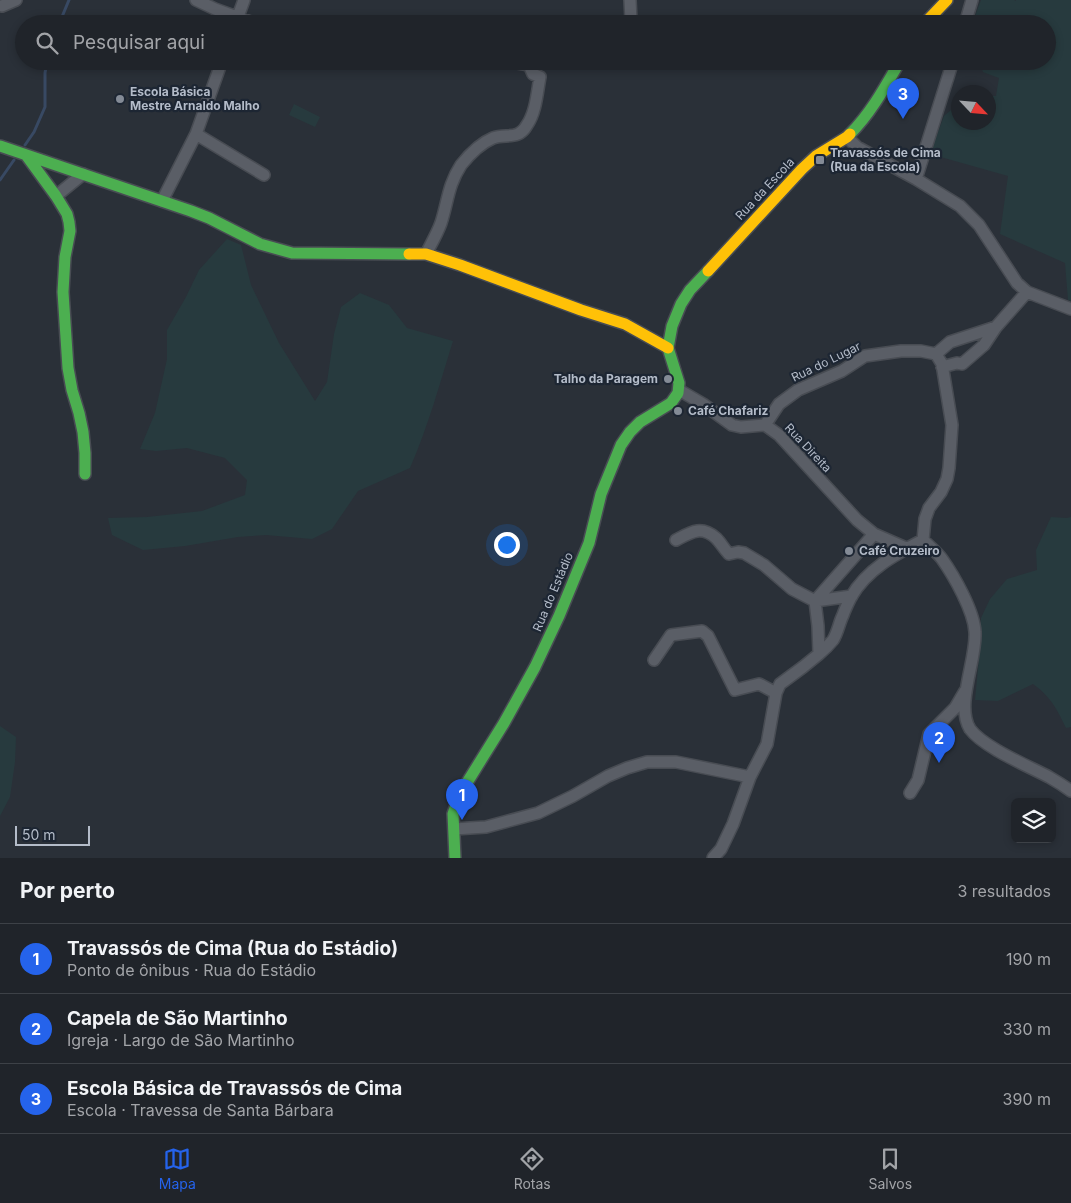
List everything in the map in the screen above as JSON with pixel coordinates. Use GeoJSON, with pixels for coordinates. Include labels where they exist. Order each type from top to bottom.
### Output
{"type":"FeatureCollection","features":[{"type":"Feature","properties":{"kind":"street"},"geometry":{"type":"LineString","coordinates":[[2,6],[16,0]]}},
{"type":"Feature","properties":{"kind":"street"},"geometry":{"type":"LineString","coordinates":[[196,0],[226,15]]}},
{"type":"Feature","properties":{"kind":"street"},"geometry":{"type":"LineString","coordinates":[[238,15],[244,0]]}},
{"type":"Feature","properties":{"kind":"street"},"geometry":{"type":"LineString","coordinates":[[630,0],[631,15]]}},
{"type":"Feature","properties":{"kind":"street"},"geometry":{"type":"LineString","coordinates":[[933,15],[947,0]]}},
{"type":"Feature","properties":{"kind":"street"},"geometry":{"type":"LineString","coordinates":[[968,15],[972,0]]}},
{"type":"Feature","properties":{"kind":"street"},"geometry":{"type":"LineString","coordinates":[[162,200],[196,134],[219,70]]}},
{"type":"Feature","properties":{"kind":"street"},"geometry":{"type":"LineString","coordinates":[[426,254],[440,224],[451,183],[462,164],[486,142],[495,138],[513,136],[521,133],[527,127],[536,100],[540,77],[533,74],[531,70]]}},
{"type":"Feature","properties":{"kind":"street","name":"Rua da Escola"},"geometry":{"type":"LineString","coordinates":[[668,348],[672,326],[681,304],[690,290],[816,156],[847,137],[862,122],[895,70]]}},
{"type":"Feature","properties":{"kind":"street"},"geometry":{"type":"LineString","coordinates":[[916,179],[950,70]]}},
{"type":"Feature","properties":{"kind":"street"},"geometry":{"type":"LineString","coordinates":[[196,134],[264,175]]}},
{"type":"Feature","properties":{"kind":"street"},"geometry":{"type":"LineString","coordinates":[[847,137],[857,147],[916,179],[960,206],[979,224],[1017,283],[1027,292],[1071,309]]}},
{"type":"Feature","properties":{"kind":"street"},"geometry":{"type":"LineString","coordinates":[[0,146],[162,200],[209,218],[260,244],[292,253],[426,254],[581,310],[626,324],[668,348],[680,390]]}},
{"type":"Feature","properties":{"kind":"street"},"geometry":{"type":"LineString","coordinates":[[26,155],[56,196],[67,214],[69,222],[70,231],[65,257],[63,292],[68,368],[83,432],[85,474]]}},
{"type":"Feature","properties":{"kind":"street"},"geometry":{"type":"LineString","coordinates":[[56,196],[83,174]]}},
{"type":"Feature","properties":{"kind":"street"},"geometry":{"type":"LineString","coordinates":[[942,367],[962,364],[984,345],[996,327],[1027,292]]}},
{"type":"Feature","properties":{"kind":"street"},"geometry":{"type":"LineString","coordinates":[[923,540],[925,519],[929,508],[941,492],[950,468],[952,425],[942,367],[936,354],[950,342],[996,327]]}},
{"type":"Feature","properties":{"kind":"street","name":"Rua do Lugar"},"geometry":{"type":"LineString","coordinates":[[765,425],[779,404],[798,390],[842,371],[865,356],[901,350],[936,354]]}},
{"type":"Feature","properties":{"kind":"street","name":"Rua Direita"},"geometry":{"type":"LineString","coordinates":[[680,390],[732,425],[741,428],[765,425],[779,435],[857,520],[874,534],[906,548]]}},
{"type":"Feature","properties":{"kind":"street","name":"Rua do Estádio"},"geometry":{"type":"LineString","coordinates":[[454,858],[453,814],[456,805],[468,781],[504,723],[535,667],[559,616],[588,542],[601,494],[621,445],[640,422],[671,403],[680,390]]}},
{"type":"Feature","properties":{"kind":"street"},"geometry":{"type":"LineString","coordinates":[[676,540],[696,530],[704,531],[716,538],[729,554],[744,553],[764,565],[792,589],[815,601],[852,596]]}},
{"type":"Feature","properties":{"kind":"street"},"geometry":{"type":"LineString","coordinates":[[819,654],[815,601],[874,534]]}},
{"type":"Feature","properties":{"kind":"street"},"geometry":{"type":"LineString","coordinates":[[713,858],[721,849],[733,824],[750,777],[767,744],[776,693],[780,684],[804,667],[832,642],[843,614],[862,581],[878,566],[906,548],[923,540]]}},
{"type":"Feature","properties":{"kind":"street"},"geometry":{"type":"LineString","coordinates":[[923,540],[941,558],[959,588],[971,614],[976,631],[966,690],[965,718],[971,730],[985,744],[1052,778],[1071,791]]}},
{"type":"Feature","properties":{"kind":"street"},"geometry":{"type":"LineString","coordinates":[[654,660],[671,634],[702,631],[708,636],[735,690],[759,684],[776,693]]}},
{"type":"Feature","properties":{"kind":"street"},"geometry":{"type":"LineString","coordinates":[[910,793],[918,780],[929,734],[955,708],[966,690]]}},
{"type":"Feature","properties":{"kind":"street"},"geometry":{"type":"LineString","coordinates":[[454,830],[486,827],[538,813],[608,776],[648,762],[676,762],[750,777]]}},
{"type":"Feature","properties":{"kind":"green space"},"geometry":{"type":"Polygon","coordinates":[[[981,0],[1071,0],[1071,301],[1068,300],[1065,263],[1000,234],[1008,176],[930,154],[944,116],[951,110],[951,130],[996,130],[996,96],[999,78],[983,72],[982,70],[1056,70],[1056,15],[975,15],[981,0]]]}},
{"type":"Feature","properties":{"kind":"green space"},"geometry":{"type":"Polygon","coordinates":[[[294,104],[320,117],[315,127],[289,115],[294,104]]]}},
{"type":"Feature","properties":{"kind":"green space"},"geometry":{"type":"Polygon","coordinates":[[[227,239],[241,245],[251,285],[279,343],[315,401],[327,382],[334,334],[341,307],[360,293],[389,305],[407,328],[453,341],[428,421],[410,468],[358,491],[332,529],[312,539],[266,535],[143,550],[112,535],[108,518],[147,517],[202,511],[245,495],[247,480],[225,458],[187,448],[156,451],[140,449],[155,413],[167,359],[167,330],[199,270],[227,239]]]}},
{"type":"Feature","properties":{"kind":"green space"},"geometry":{"type":"Polygon","coordinates":[[[1051,517],[1071,517],[1071,727],[1066,728],[1053,704],[1033,684],[998,701],[975,700],[981,618],[990,599],[1007,579],[1037,570],[1036,550],[1051,517]]]}},
{"type":"Feature","properties":{"kind":"green space"},"geometry":{"type":"Polygon","coordinates":[[[0,726],[16,737],[10,797],[0,816],[0,726]]]}},
{"type":"Feature","properties":{"kind":"waterway"},"geometry":{"type":"LineString","coordinates":[[63,15],[69,0]]}},
{"type":"Feature","properties":{"kind":"waterway"},"geometry":{"type":"LineString","coordinates":[[25,145],[34,132],[45,107],[46,70]]}},
{"type":"Feature","properties":{"kind":"waterway"},"geometry":{"type":"LineString","coordinates":[[0,180],[14,160]]}},
{"type":"Feature","properties":{"kind":"traffic: fast"},"geometry":{"type":"LineString","coordinates":[[850,134],[871,109],[895,70]]}},
{"type":"Feature","properties":{"kind":"traffic: fast"},"geometry":{"type":"LineString","coordinates":[[0,146],[191,211],[260,244],[292,253],[409,254]]}},
{"type":"Feature","properties":{"kind":"traffic: fast"},"geometry":{"type":"LineString","coordinates":[[26,155],[56,196],[67,214],[69,222],[70,231],[65,257],[63,292],[68,368],[83,432],[85,474]]}},
{"type":"Feature","properties":{"kind":"traffic: fast"},"geometry":{"type":"LineString","coordinates":[[455,858],[453,814],[456,805],[468,781],[504,723],[535,667],[559,616],[589,543],[601,494],[621,445],[640,422],[671,403],[678,393],[679,383],[668,348],[672,326],[681,304],[690,290],[708,271]]}},
{"type":"Feature","properties":{"kind":"traffic: slow"},"geometry":{"type":"LineString","coordinates":[[933,15],[947,0]]}},
{"type":"Feature","properties":{"kind":"traffic: slow"},"geometry":{"type":"LineString","coordinates":[[708,271],[802,169],[816,156],[850,134]]}},
{"type":"Feature","properties":{"kind":"traffic: slow"},"geometry":{"type":"LineString","coordinates":[[409,254],[426,254],[460,265],[581,310],[625,324],[668,348]]}},
{"type":"Feature","properties":{"kind":"place","name":"Escola Básica Mestre Arnaldo Malho"},"geometry":{"type":"Point","coordinates":[120,99]}},
{"type":"Feature","properties":{"kind":"place","name":"Escola Básica de Travassós de Cima"},"geometry":{"type":"Point","coordinates":[903,119]}},
{"type":"Feature","properties":{"kind":"place","name":"Travassós de Cima (Rua da Escola)"},"geometry":{"type":"Point","coordinates":[820,160]}},
{"type":"Feature","properties":{"kind":"place","name":"Talho da Paragem"},"geometry":{"type":"Point","coordinates":[668,379]}},
{"type":"Feature","properties":{"kind":"place","name":"Café Chafariz"},"geometry":{"type":"Point","coordinates":[678,411]}},
{"type":"Feature","properties":{"kind":"place","name":"Café Cruzeiro"},"geometry":{"type":"Point","coordinates":[849,551]}},
{"type":"Feature","properties":{"kind":"place","name":"Capela de São Martinho"},"geometry":{"type":"Point","coordinates":[939,763]}},
{"type":"Feature","properties":{"kind":"place","name":"Travassós de Cima (Rua do Estádio)"},"geometry":{"type":"Point","coordinates":[462,820]}}]}
